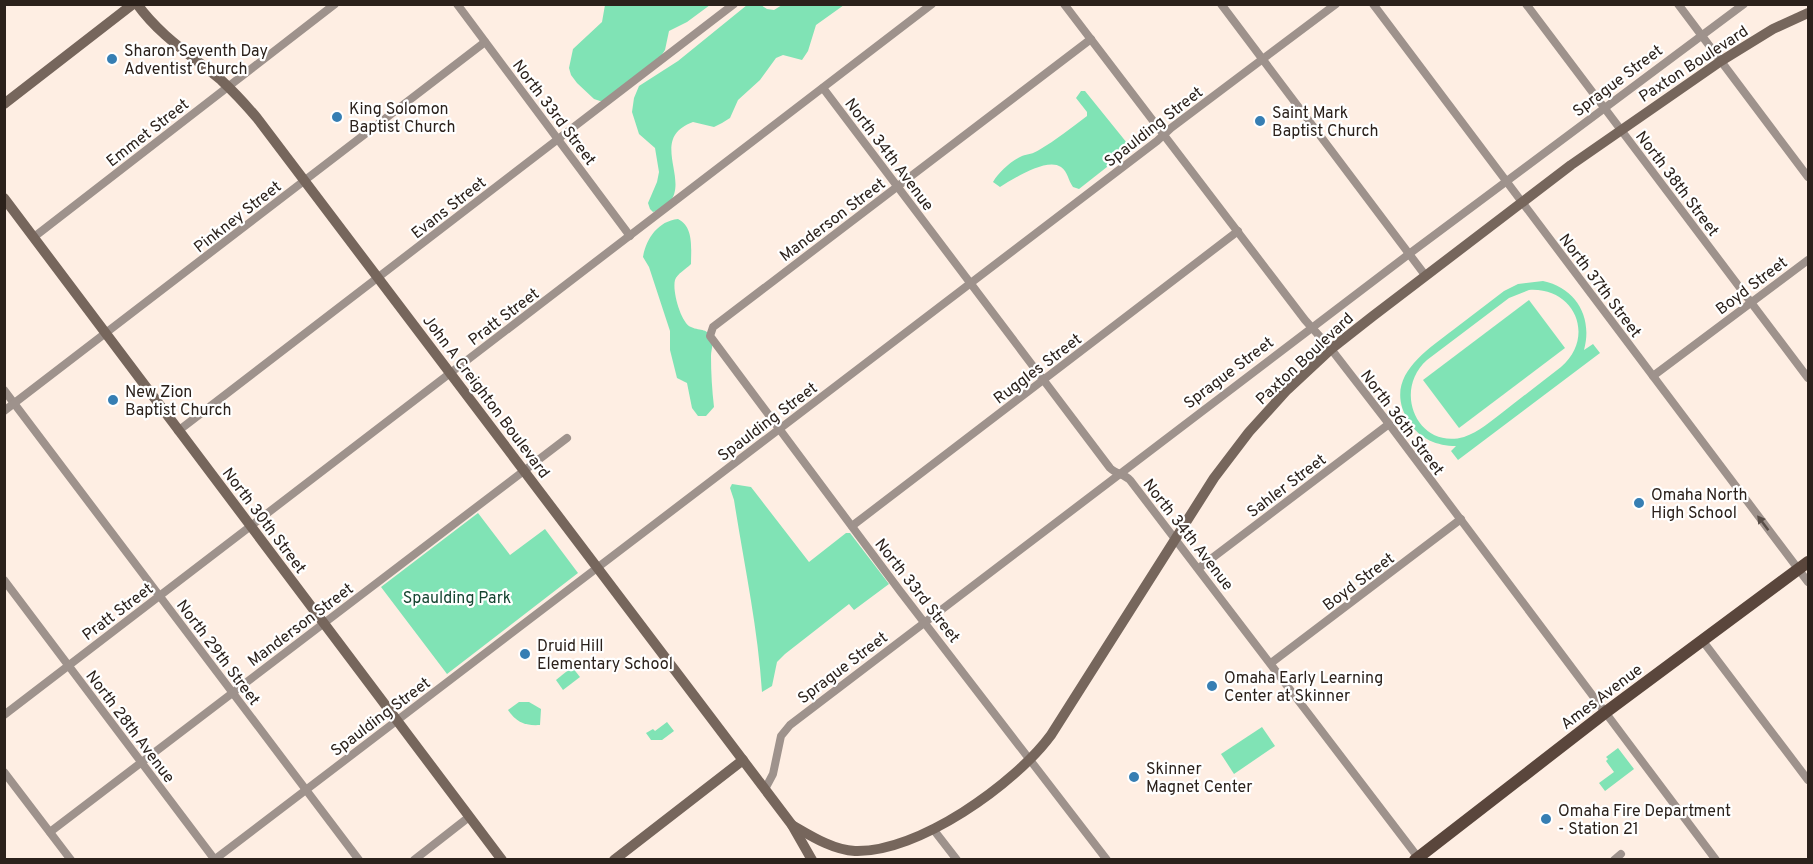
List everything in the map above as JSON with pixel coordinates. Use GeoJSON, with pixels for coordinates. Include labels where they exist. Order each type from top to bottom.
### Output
{"type":"FeatureCollection","features":[{"type":"Feature","properties":{"kind":"main road","name":"Ames Avenue"},"geometry":{"type":"LineString","coordinates":[[1418,859],[1606,712],[1804,566]]}},
{"type":"Feature","properties":{"kind":"street","name":"John A Creighton Boulevard"},"geometry":{"type":"LineString","coordinates":[[135,4],[164,36],[228,87],[257,118],[792,825],[812,860]]}},
{"type":"Feature","properties":{"kind":"street"},"geometry":{"type":"LineString","coordinates":[[4,104],[135,4]]}},
{"type":"Feature","properties":{"kind":"street","name":"Emmet Street"},"geometry":{"type":"LineString","coordinates":[[34,237],[335,4]]}},
{"type":"Feature","properties":{"kind":"street","name":"North 33rd Street"},"geometry":{"type":"LineString","coordinates":[[457,4],[630,236]]}},
{"type":"Feature","properties":{"kind":"street","name":"Evans Street"},"geometry":{"type":"LineString","coordinates":[[178,430],[734,4]]}},
{"type":"Feature","properties":{"kind":"street","name":"Pratt Street"},"geometry":{"type":"LineString","coordinates":[[4,715],[932,4]]}},
{"type":"Feature","properties":{"kind":"street","name":"North 36th Street"},"geometry":{"type":"LineString","coordinates":[[1064,4],[1389,424],[1716,860]]}},
{"type":"Feature","properties":{"kind":"street"},"geometry":{"type":"LineString","coordinates":[[1221,4],[1425,275]]}},
{"type":"Feature","properties":{"kind":"street","name":"Spaulding Street"},"geometry":{"type":"LineString","coordinates":[[215,859],[1336,4]]}},
{"type":"Feature","properties":{"kind":"street","name":"North 37th Street"},"geometry":{"type":"LineString","coordinates":[[1373,4],[1653,376],[1804,566],[1809,582]]}},
{"type":"Feature","properties":{"kind":"street","name":"North 38th Street"},"geometry":{"type":"LineString","coordinates":[[1526,4],[1809,378]]}},
{"type":"Feature","properties":{"kind":"street"},"geometry":{"type":"LineString","coordinates":[[1678,4],[1809,177]]}},
{"type":"Feature","properties":{"kind":"street","name":"Sprague Street"},"geometry":{"type":"LineString","coordinates":[[765,789],[773,774],[781,736],[790,725],[1312,327],[1744,4]]}},
{"type":"Feature","properties":{"kind":"street","name":"Paxton Boulevard"},"geometry":{"type":"LineString","coordinates":[[792,825],[848,855],[894,845],[933,829],[1003,784],[1031,759],[1062,719],[1214,478],[1249,432],[1287,390],[1331,349],[1521,201],[1720,61],[1773,29],[1809,13]]}},
{"type":"Feature","properties":{"kind":"street","name":"Manderson Street"},"geometry":{"type":"LineString","coordinates":[[710,336],[712,327],[1091,39]]}},
{"type":"Feature","properties":{"kind":"street","name":"Pinkney Street"},"geometry":{"type":"LineString","coordinates":[[4,411],[485,42]]}},
{"type":"Feature","properties":{"kind":"street","name":"North 34th Avenue"},"geometry":{"type":"LineString","coordinates":[[823,88],[1110,468],[1130,480],[1272,663],[1418,859]]}},
{"type":"Feature","properties":{"kind":"street","name":"North 30th Street"},"geometry":{"type":"LineString","coordinates":[[4,198],[502,860]]}},
{"type":"Feature","properties":{"kind":"street","name":"Ruggles Street"},"geometry":{"type":"LineString","coordinates":[[852,526],[1238,231]]}},
{"type":"Feature","properties":{"kind":"street","name":"Boyd Street"},"geometry":{"type":"LineString","coordinates":[[1653,376],[1809,260]]}},
{"type":"Feature","properties":{"kind":"street","name":"North 33rd Street"},"geometry":{"type":"LineString","coordinates":[[710,336],[1107,860]]}},
{"type":"Feature","properties":{"kind":"street","name":"North 29th Street"},"geometry":{"type":"LineString","coordinates":[[4,390],[359,860]]}},
{"type":"Feature","properties":{"kind":"street","name":"Sahler Street"},"geometry":{"type":"LineString","coordinates":[[1199,568],[1389,424]]}},
{"type":"Feature","properties":{"kind":"street","name":"Manderson Street"},"geometry":{"type":"LineString","coordinates":[[50,832],[567,438]]}},
{"type":"Feature","properties":{"kind":"street","name":"Boyd Street"},"geometry":{"type":"LineString","coordinates":[[1272,663],[1461,519]]}},
{"type":"Feature","properties":{"kind":"street","name":"North 28th Avenue"},"geometry":{"type":"LineString","coordinates":[[4,580],[215,859]]}},
{"type":"Feature","properties":{"kind":"street"},"geometry":{"type":"LineString","coordinates":[[1702,640],[1809,780]]}},
{"type":"Feature","properties":{"kind":"street"},"geometry":{"type":"LineString","coordinates":[[614,860],[742,760]]}},
{"type":"Feature","properties":{"kind":"street"},"geometry":{"type":"LineString","coordinates":[[4,772],[70,860]]}},
{"type":"Feature","properties":{"kind":"street"},"geometry":{"type":"LineString","coordinates":[[414,860],[469,817]]}},
{"type":"Feature","properties":{"kind":"street"},"geometry":{"type":"LineString","coordinates":[[933,829],[957,860]]}},
{"type":"Feature","properties":{"kind":"street"},"geometry":{"type":"LineString","coordinates":[[1614,860],[1621,854]]}},
{"type":"Feature","properties":{"kind":"green space"},"geometry":{"type":"Polygon","coordinates":[[[605,5],[710,5],[687,22],[669,31],[665,50],[659,59],[600,101],[594,99],[577,83],[569,68],[573,49],[602,22],[605,5]]]}},
{"type":"Feature","properties":{"kind":"green space"},"geometry":{"type":"Polygon","coordinates":[[[747,5],[761,5],[774,10],[782,5],[844,5],[816,25],[808,51],[802,60],[783,55],[776,58],[760,80],[738,100],[730,118],[714,127],[693,122],[680,129],[671,148],[675,192],[668,204],[653,212],[648,203],[659,172],[655,148],[639,134],[632,112],[639,86],[678,61],[747,5]]]}},
{"type":"Feature","properties":{"kind":"green space"},"geometry":{"type":"Polygon","coordinates":[[[1081,91],[1085,91],[1127,143],[1126,152],[1079,189],[1073,187],[1061,167],[1055,165],[1030,170],[1000,187],[993,182],[1014,161],[1039,150],[1087,116],[1087,112],[1076,98],[1081,91]]]}},
{"type":"Feature","properties":{"kind":"green space"},"geometry":{"type":"Polygon","coordinates":[[[678,219],[687,227],[689,233],[691,264],[675,280],[678,306],[687,324],[704,330],[712,344],[714,407],[706,416],[698,416],[692,408],[687,383],[677,378],[670,350],[670,331],[649,267],[643,257],[654,232],[665,223],[678,219]]]}},
{"type":"Feature","properties":{"kind":"green space"},"geometry":{"type":"Polygon","coordinates":[[[1543,281],[1565,290],[1573,297],[1584,316],[1586,338],[1584,350],[1593,344],[1600,353],[1458,460],[1451,451],[1456,446],[1442,445],[1429,440],[1413,428],[1402,407],[1400,393],[1403,380],[1410,368],[1430,348],[1504,291],[1518,284],[1543,281]],[[1529,290],[1509,298],[1427,360],[1417,373],[1412,387],[1411,401],[1415,415],[1423,427],[1434,435],[1448,439],[1469,435],[1489,423],[1561,367],[1572,355],[1577,342],[1578,329],[1575,316],[1569,305],[1545,291],[1529,290]]]}},
{"type":"Feature","properties":{"kind":"green space"},"geometry":{"type":"Polygon","coordinates":[[[1529,300],[1565,348],[1459,428],[1423,380],[1529,300]]]}},
{"type":"Feature","properties":{"kind":"green space"},"geometry":{"type":"Polygon","coordinates":[[[732,484],[751,487],[809,562],[846,533],[850,533],[889,584],[854,610],[849,604],[785,654],[777,662],[772,686],[762,692],[754,620],[730,488],[732,484]]]}},
{"type":"Feature","properties":{"kind":"green space","name":"Spaulding Park"},"geometry":{"type":"Polygon","coordinates":[[[478,513],[510,555],[545,529],[578,573],[447,674],[381,587],[478,513]]]}},
{"type":"Feature","properties":{"kind":"green space"},"geometry":{"type":"Polygon","coordinates":[[[572,667],[580,677],[563,690],[556,680],[572,667]]]}},
{"type":"Feature","properties":{"kind":"green space"},"geometry":{"type":"Polygon","coordinates":[[[519,702],[529,702],[541,709],[540,725],[521,722],[511,714],[508,710],[519,702]]]}},
{"type":"Feature","properties":{"kind":"green space"},"geometry":{"type":"Polygon","coordinates":[[[667,722],[674,731],[662,740],[651,740],[646,733],[653,729],[655,731],[667,722]]]}},
{"type":"Feature","properties":{"kind":"green space"},"geometry":{"type":"Polygon","coordinates":[[[1262,727],[1275,746],[1234,774],[1221,754],[1262,727]]]}},
{"type":"Feature","properties":{"kind":"green space"},"geometry":{"type":"Polygon","coordinates":[[[1618,748],[1634,769],[1605,791],[1599,783],[1614,772],[1606,761],[1608,759],[1606,757],[1618,748]]]}},
{"type":"Feature","properties":{"kind":"place","name":"Sharon Seventh Day Adventist Church"},"geometry":{"type":"Point","coordinates":[112,59]}},
{"type":"Feature","properties":{"kind":"place","name":"King Solomon Baptist Church"},"geometry":{"type":"Point","coordinates":[337,117]}},
{"type":"Feature","properties":{"kind":"place","name":"Saint Mark Baptist Church"},"geometry":{"type":"Point","coordinates":[1260,121]}},
{"type":"Feature","properties":{"kind":"place","name":"New Zion Baptist Church"},"geometry":{"type":"Point","coordinates":[113,400]}},
{"type":"Feature","properties":{"kind":"place","name":"Omaha North High School"},"geometry":{"type":"Point","coordinates":[1639,503]}},
{"type":"Feature","properties":{"kind":"place","name":"Druid Hill Elementary School"},"geometry":{"type":"Point","coordinates":[525,654]}},
{"type":"Feature","properties":{"kind":"place","name":"Omaha Early Learning Center at Skinner"},"geometry":{"type":"Point","coordinates":[1212,686]}},
{"type":"Feature","properties":{"kind":"place","name":"Skinner Magnet Center"},"geometry":{"type":"Point","coordinates":[1134,777]}},
{"type":"Feature","properties":{"kind":"place","name":"Omaha Fire Department - Station 21"},"geometry":{"type":"Point","coordinates":[1546,819]}}]}
